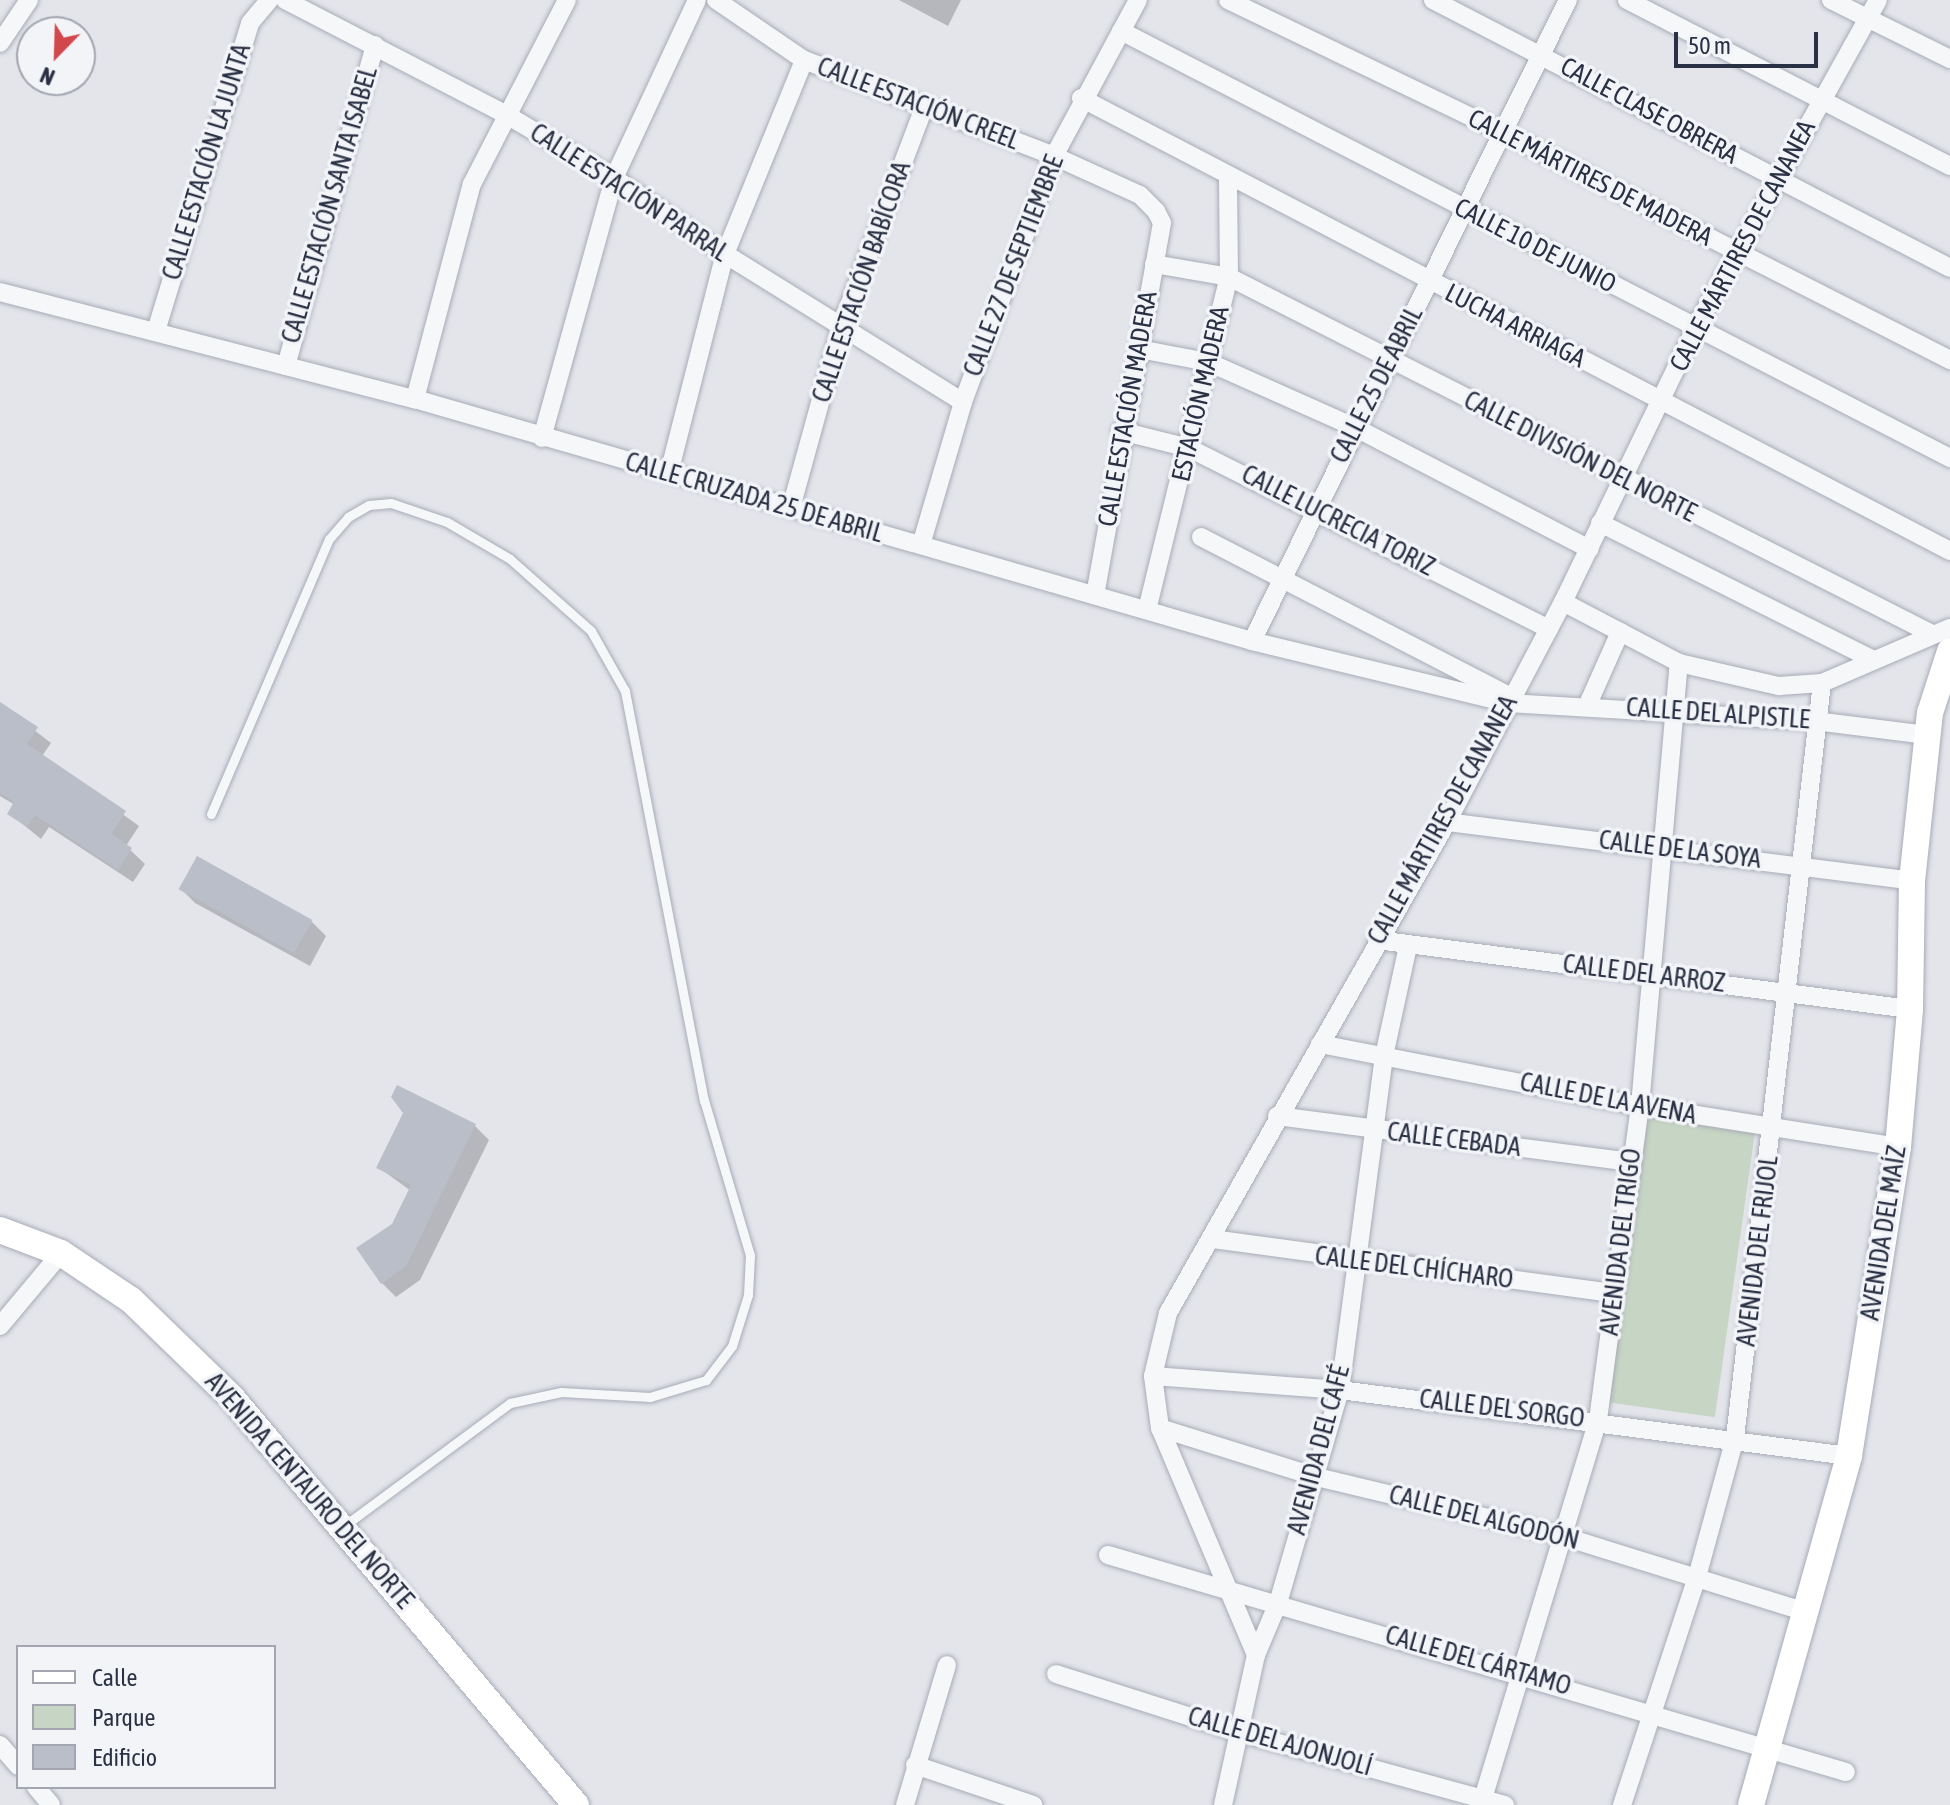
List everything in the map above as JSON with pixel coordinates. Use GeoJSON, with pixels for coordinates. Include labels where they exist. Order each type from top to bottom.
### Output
{"type":"FeatureCollection","features":[{"type":"Feature","properties":{"kind":"street"},"geometry":{"type":"LineString","coordinates":[[0,43],[29,0]]}},
{"type":"Feature","properties":{"kind":"street","name":"CALLE ESTACIÓN LA JUNTA"},"geometry":{"type":"LineString","coordinates":[[156,331],[250,23],[269,0]]}},
{"type":"Feature","properties":{"kind":"street","name":"CALLE ESTACIÓN PARRAL"},"geometry":{"type":"LineString","coordinates":[[285,0],[505,114],[614,178],[725,254],[963,402]]}},
{"type":"Feature","properties":{"kind":"street"},"geometry":{"type":"LineString","coordinates":[[415,399],[464,208],[505,114],[567,0]]}},
{"type":"Feature","properties":{"kind":"street"},"geometry":{"type":"LineString","coordinates":[[542,438],[614,178],[697,0]]}},
{"type":"Feature","properties":{"kind":"street","name":"CALLE ESTACIÓN CREEL"},"geometry":{"type":"LineString","coordinates":[[716,0],[804,60],[1054,156],[1140,195],[1162,223]]}},
{"type":"Feature","properties":{"kind":"street","name":"CALLE 27 DE SEPTIEMBRE"},"geometry":{"type":"LineString","coordinates":[[921,545],[963,402],[1054,156],[1081,98],[1138,0]]}},
{"type":"Feature","properties":{"kind":"street","name":"CALLE MÁRTIRES DE MADERA"},"geometry":{"type":"LineString","coordinates":[[1228,0],[1502,132],[1950,360]]}},
{"type":"Feature","properties":{"kind":"street","name":"CALLE CLASE OBRERA"},"geometry":{"type":"LineString","coordinates":[[1433,0],[1950,268]]}},
{"type":"Feature","properties":{"kind":"street","name":"CALLE 25 DE ABRIL"},"geometry":{"type":"LineString","coordinates":[[1252,641],[1315,506],[1568,0]]}},
{"type":"Feature","properties":{"kind":"street"},"geometry":{"type":"LineString","coordinates":[[1627,0],[1950,166]]}},
{"type":"Feature","properties":{"kind":"street"},"geometry":{"type":"LineString","coordinates":[[1831,0],[1950,59]]}},
{"type":"Feature","properties":{"kind":"street","name":"CALLE MÁRTIRES DE CANANEA"},"geometry":{"type":"LineString","coordinates":[[1256,1655],[1232,1591],[1160,1428],[1153,1376],[1168,1313],[1213,1239],[1277,1116],[1447,822],[1563,602],[1696,327],[1878,0]]}},
{"type":"Feature","properties":{"kind":"street","name":"CALLE 10 DE JUNIO"},"geometry":{"type":"LineString","coordinates":[[1121,31],[1465,211],[1950,458]]}},
{"type":"Feature","properties":{"kind":"street","name":"CALLE ESTACIÓN SANTA ISABEL"},"geometry":{"type":"LineString","coordinates":[[286,366],[375,45]]}},
{"type":"Feature","properties":{"kind":"street"},"geometry":{"type":"LineString","coordinates":[[669,473],[725,254],[804,60]]}},
{"type":"Feature","properties":{"kind":"street","name":"LUCHA ARRIAGA"},"geometry":{"type":"LineString","coordinates":[[1081,98],[1429,283],[1662,400],[1950,551]]}},
{"type":"Feature","properties":{"kind":"street","name":"CALLE ESTACIÓN BABÍCORA"},"geometry":{"type":"LineString","coordinates":[[791,508],[841,327],[925,105]]}},
{"type":"Feature","properties":{"kind":"street","name":"ESTACIÓN MADERA"},"geometry":{"type":"LineString","coordinates":[[1147,610],[1229,277],[1228,175]]}},
{"type":"Feature","properties":{"kind":"street","name":"CALLE ESTACIÓN MADERA"},"geometry":{"type":"LineString","coordinates":[[1095,595],[1121,431],[1162,223]]}},
{"type":"Feature","properties":{"kind":"street","name":"CALLE DIVISIÓN DEL NORTE"},"geometry":{"type":"LineString","coordinates":[[1154,264],[1229,277],[1623,480],[1944,637]]}},
{"type":"Feature","properties":{"kind":"street","name":"CALLE CRUZADA 25 DE ABRIL"},"geometry":{"type":"LineString","coordinates":[[0,292],[415,399],[1252,641],[1510,700]]}},
{"type":"Feature","properties":{"kind":"street"},"geometry":{"type":"LineString","coordinates":[[1139,349],[1208,362],[1356,428],[1589,549]]}},
{"type":"Feature","properties":{"kind":"street","name":"CALLE LUCRECIA TORIZ"},"geometry":{"type":"LineString","coordinates":[[1121,431],[1189,448],[1315,506],[1549,629]]}},
{"type":"Feature","properties":{"kind":"street"},"geometry":{"type":"LineString","coordinates":[[1600,523],[1873,660]]}},
{"type":"Feature","properties":{"kind":"street"},"geometry":{"type":"LineString","coordinates":[[1201,537],[1279,581],[1510,700]]}},
{"type":"Feature","properties":{"kind":"street"},"geometry":{"type":"LineString","coordinates":[[1563,602],[1679,663],[1743,681],[1822,683],[1873,660],[1944,637]]}},
{"type":"Feature","properties":{"kind":"street"},"geometry":{"type":"LineString","coordinates":[[1588,704],[1620,632]]}},
{"type":"Feature","properties":{"kind":"street","name":"AVENIDA DEL MAÍZ"},"geometry":{"type":"LineString","coordinates":[[1751,1805],[1849,1456],[1898,1147],[1910,1009],[1912,881],[1927,735],[1944,637]]}},
{"type":"Feature","properties":{"kind":"street","name":"AVENIDA DEL TRIGO"},"geometry":{"type":"LineString","coordinates":[[1482,1802],[1598,1420],[1640,1106],[1679,663]]}},
{"type":"Feature","properties":{"kind":"street","name":"AVENIDA DEL FRIJOL"},"geometry":{"type":"LineString","coordinates":[[1622,1805],[1697,1577],[1735,1438],[1773,1129],[1815,721],[1822,683]]}},
{"type":"Feature","properties":{"kind":"street","name":"CALLE DEL ALPISTLE"},"geometry":{"type":"LineString","coordinates":[[1510,700],[1815,721],[1927,735]]}},
{"type":"Feature","properties":{"kind":"street","name":"CALLE DE LA SOYA"},"geometry":{"type":"LineString","coordinates":[[1447,822],[1799,863],[1912,881]]}},
{"type":"Feature","properties":{"kind":"street","name":"CALLE DEL ARROZ"},"geometry":{"type":"LineString","coordinates":[[1377,940],[1910,1009]]}},
{"type":"Feature","properties":{"kind":"street","name":"AVENIDA DEL CAFÉ"},"geometry":{"type":"LineString","coordinates":[[1223,1805],[1256,1655],[1278,1603],[1340,1390],[1384,1056],[1408,946]]}},
{"type":"Feature","properties":{"kind":"street","name":"CALLE DE LA AVENA"},"geometry":{"type":"LineString","coordinates":[[1320,1044],[1640,1106],[1898,1147]]}},
{"type":"Feature","properties":{"kind":"street","name":"CALLE CEBADA"},"geometry":{"type":"LineString","coordinates":[[1277,1116],[1631,1162]]}},
{"type":"Feature","properties":{"kind":"street","name":"AVENIDA CENTAURO DEL NORTE"},"geometry":{"type":"LineString","coordinates":[[0,1230],[61,1253],[131,1300],[232,1398],[344,1526],[576,1805]]}},
{"type":"Feature","properties":{"kind":"street","name":"CALLE DEL CHÍCHARO"},"geometry":{"type":"LineString","coordinates":[[1213,1239],[1356,1262],[1614,1293]]}},
{"type":"Feature","properties":{"kind":"street"},"geometry":{"type":"LineString","coordinates":[[0,1326],[61,1253]]}},
{"type":"Feature","properties":{"kind":"street","name":"CALLE DEL SORGO"},"geometry":{"type":"LineString","coordinates":[[1153,1376],[1340,1390],[1598,1420],[1849,1456]]}},
{"type":"Feature","properties":{"kind":"street","name":"CALLE DEL ALGODÓN"},"geometry":{"type":"LineString","coordinates":[[1160,1428],[1313,1476],[1562,1536],[1806,1612]]}},
{"type":"Feature","properties":{"kind":"street","name":"CALLE DEL CÁRTAMO"},"geometry":{"type":"LineString","coordinates":[[1108,1555],[1522,1673],[1846,1772]]}},
{"type":"Feature","properties":{"kind":"street"},"geometry":{"type":"LineString","coordinates":[[905,1805],[947,1665]]}},
{"type":"Feature","properties":{"kind":"street","name":"CALLE DEL AJONJOLÍ"},"geometry":{"type":"LineString","coordinates":[[1056,1674],[1238,1732],[1482,1802],[1505,1805]]}},
{"type":"Feature","properties":{"kind":"street"},"geometry":{"type":"LineString","coordinates":[[0,1745],[16,1764]]}},
{"type":"Feature","properties":{"kind":"street"},"geometry":{"type":"LineString","coordinates":[[915,1765],[1033,1805]]}},
{"type":"Feature","properties":{"kind":"street"},"geometry":{"type":"LineString","coordinates":[[38,1789],[51,1805]]}},
{"type":"Feature","properties":{"kind":"lane"},"geometry":{"type":"LineString","coordinates":[[211,814],[329,539],[348,517],[369,505],[391,503],[447,522],[510,559],[591,631],[625,691],[704,1100],[750,1255],[748,1295],[732,1346],[706,1380],[650,1397],[561,1392],[510,1403],[344,1526]]}},
{"type":"Feature","properties":{"kind":"green space"},"geometry":{"type":"Polygon","coordinates":[[[1648,1117],[1755,1132],[1715,1417],[1608,1402],[1648,1117]]]}},
{"type":"Feature","properties":{"kind":"building"},"geometry":{"type":"Polygon","coordinates":[[[0,702],[38,727],[27,744],[126,811],[111,834],[132,848],[118,870],[35,815],[27,827],[7,814],[14,802],[0,793],[0,702]]]}},
{"type":"Feature","properties":{"kind":"building"},"geometry":{"type":"Polygon","coordinates":[[[197,856],[312,920],[294,953],[179,889],[197,856]]]}},
{"type":"Feature","properties":{"kind":"building"},"geometry":{"type":"Polygon","coordinates":[[[397,1085],[476,1124],[406,1266],[381,1284],[356,1248],[392,1224],[411,1185],[376,1168],[403,1113],[391,1097],[397,1085]]]}}]}
